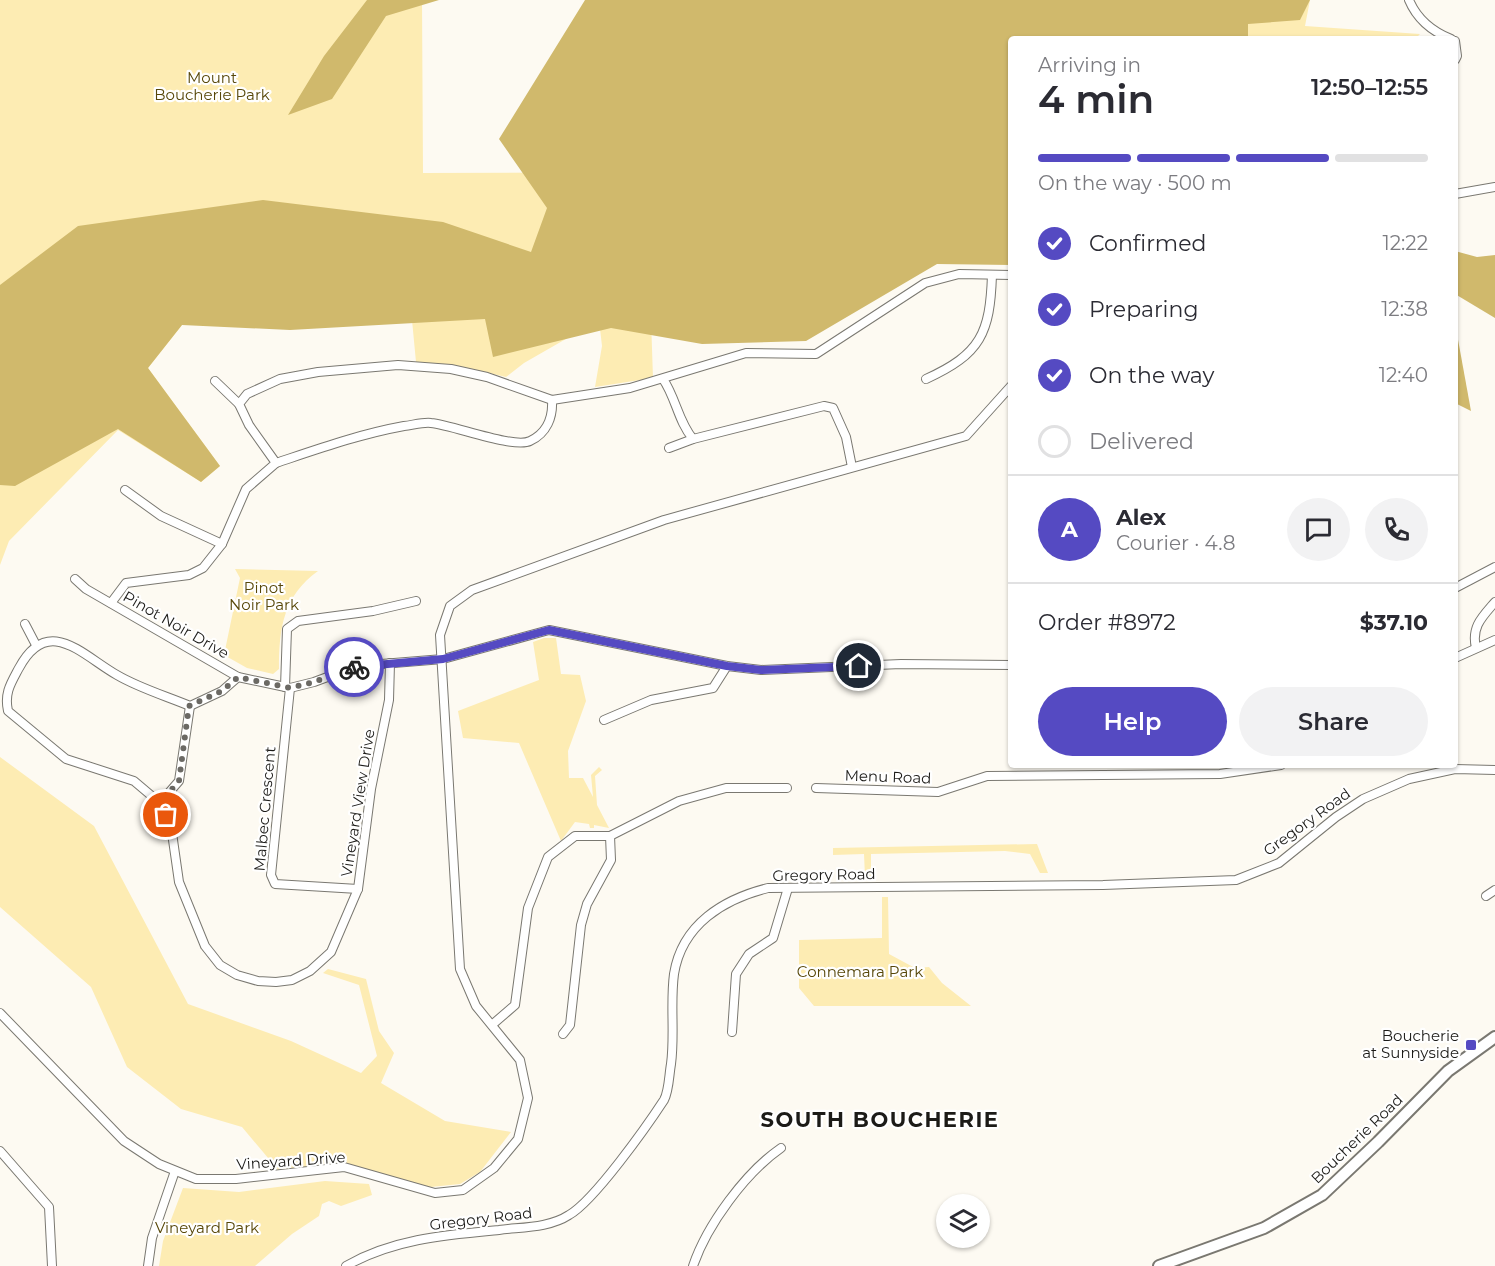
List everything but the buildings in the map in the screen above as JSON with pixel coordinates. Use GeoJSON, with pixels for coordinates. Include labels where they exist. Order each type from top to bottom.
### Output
{"type":"FeatureCollection","features":[{"type":"Feature","properties":{"kind":"main road","name":"Boucherie Road"},"geometry":{"type":"LineString","coordinates":[[1159,1266],[1264,1228],[1322,1195],[1448,1071],[1495,1037]]}},
{"type":"Feature","properties":{"kind":"street"},"geometry":{"type":"LineString","coordinates":[[1409,0],[1414,13],[1435,33],[1442,36]]}},
{"type":"Feature","properties":{"kind":"street"},"geometry":{"type":"LineString","coordinates":[[1458,193],[1495,187]]}},
{"type":"Feature","properties":{"kind":"street"},"geometry":{"type":"LineString","coordinates":[[239,404],[247,394],[280,379],[318,372],[398,365],[451,369],[487,377],[552,400],[630,388],[746,353],[816,354],[925,283],[959,274],[1008,275]]}},
{"type":"Feature","properties":{"kind":"street"},"geometry":{"type":"LineString","coordinates":[[927,379],[949,369],[969,354],[984,332],[991,312],[992,275]]}},
{"type":"Feature","properties":{"kind":"street"},"geometry":{"type":"LineString","coordinates":[[663,379],[669,388],[683,427],[693,439]]}},
{"type":"Feature","properties":{"kind":"street"},"geometry":{"type":"LineString","coordinates":[[215,381],[239,404],[249,425],[276,463]]}},
{"type":"Feature","properties":{"kind":"street","name":"Vineyard Drive"},"geometry":{"type":"LineString","coordinates":[[0,1013],[124,1141],[159,1164],[196,1179],[236,1179],[344,1167],[435,1193],[463,1190],[494,1168],[518,1139],[528,1098],[520,1060],[493,1024],[476,1006],[460,969],[440,635],[450,606],[472,590],[664,520],[966,436],[1008,389]]}},
{"type":"Feature","properties":{"kind":"street"},"geometry":{"type":"LineString","coordinates":[[111,603],[126,583],[189,575],[203,568],[222,544],[246,489],[276,463],[372,432],[429,422],[466,429],[512,443],[528,442],[542,432],[553,415],[552,400]]}},
{"type":"Feature","properties":{"kind":"street"},"geometry":{"type":"LineString","coordinates":[[669,448],[693,439],[824,406],[833,408],[846,437],[852,467]]}},
{"type":"Feature","properties":{"kind":"street"},"geometry":{"type":"LineString","coordinates":[[125,490],[161,516],[222,544]]}},
{"type":"Feature","properties":{"kind":"street"},"geometry":{"type":"LineString","coordinates":[[1458,586],[1495,567]]}},
{"type":"Feature","properties":{"kind":"street","name":"Pinot Noir Drive"},"geometry":{"type":"LineString","coordinates":[[75,579],[111,603],[238,677],[288,687],[314,682],[357,666],[443,659],[549,630],[727,666],[773,670],[901,663],[1008,665]]}},
{"type":"Feature","properties":{"kind":"street"},"geometry":{"type":"LineString","coordinates":[[288,687],[287,629],[298,621],[373,611],[416,601]]}},
{"type":"Feature","properties":{"kind":"street"},"geometry":{"type":"LineString","coordinates":[[1476,648],[1473,635],[1479,619],[1495,602]]}},
{"type":"Feature","properties":{"kind":"street"},"geometry":{"type":"LineString","coordinates":[[25,624],[36,645],[59,641],[73,646],[118,676],[189,706],[222,691],[238,677]]}},
{"type":"Feature","properties":{"kind":"street"},"geometry":{"type":"LineString","coordinates":[[1458,657],[1495,640]]}},
{"type":"Feature","properties":{"kind":"street","name":"Vineyard View Drive"},"geometry":{"type":"LineString","coordinates":[[36,645],[27,652],[6,691],[8,711],[66,759],[134,781],[160,803],[171,826],[179,882],[205,946],[220,965],[237,975],[258,981],[276,982],[292,980],[310,971],[331,952],[358,889],[371,789],[389,700],[390,663]]}},
{"type":"Feature","properties":{"kind":"street"},"geometry":{"type":"LineString","coordinates":[[604,720],[651,700],[713,688],[727,666]]}},
{"type":"Feature","properties":{"kind":"street","name":"Malbec Crescent"},"geometry":{"type":"LineString","coordinates":[[288,687],[271,874],[274,884],[358,889]]}},
{"type":"Feature","properties":{"kind":"street"},"geometry":{"type":"LineString","coordinates":[[160,803],[179,781],[189,706]]}},
{"type":"Feature","properties":{"kind":"street","name":"Menu Road"},"geometry":{"type":"LineString","coordinates":[[816,789],[938,792],[987,776],[1220,774],[1261,768]]}},
{"type":"Feature","properties":{"kind":"street","name":"Gregory Road"},"geometry":{"type":"LineString","coordinates":[[346,1266],[371,1252],[402,1242],[546,1224],[567,1217],[579,1209],[666,1097],[673,1050],[674,974],[681,950],[699,922],[720,906],[740,895],[768,888],[1236,880],[1279,863],[1336,816],[1372,795],[1432,772],[1455,769],[1495,770]]}},
{"type":"Feature","properties":{"kind":"street"},"geometry":{"type":"LineString","coordinates":[[493,1024],[515,1005],[528,908],[548,857],[575,836],[610,836],[679,801],[726,789],[788,788]]}},
{"type":"Feature","properties":{"kind":"street"},"geometry":{"type":"LineString","coordinates":[[563,1034],[570,1025],[581,925],[587,904],[611,860],[610,836]]}},
{"type":"Feature","properties":{"kind":"street"},"geometry":{"type":"LineString","coordinates":[[732,1032],[736,974],[749,954],[773,938],[788,888]]}},
{"type":"Feature","properties":{"kind":"street"},"geometry":{"type":"LineString","coordinates":[[1486,896],[1495,890]]}},
{"type":"Feature","properties":{"kind":"street"},"geometry":{"type":"LineString","coordinates":[[693,1266],[705,1237],[755,1170],[781,1148]]}},
{"type":"Feature","properties":{"kind":"street"},"geometry":{"type":"LineString","coordinates":[[0,1154],[50,1207],[52,1266]]}},
{"type":"Feature","properties":{"kind":"street"},"geometry":{"type":"LineString","coordinates":[[148,1266],[152,1238],[176,1171]]}},
{"type":"Feature","properties":{"kind":"green space","name":"Mount Boucherie Park"},"geometry":{"type":"Polygon","coordinates":[[[0,0],[422,0],[423,173],[659,172],[651,319],[653,378],[595,387],[602,346],[599,320],[524,363],[506,377],[459,366],[416,362],[412,320],[182,325],[148,368],[220,466],[201,482],[118,430],[9,541],[0,565],[0,0]]]}},
{"type":"Feature","properties":{"kind":"green space"},"geometry":{"type":"Polygon","coordinates":[[[1212,0],[1310,0],[1305,26],[1420,34],[1418,36],[1212,36],[1212,0]]]}},
{"type":"Feature","properties":{"kind":"green space","name":"Pinot Noir Park"},"geometry":{"type":"Polygon","coordinates":[[[235,569],[318,571],[306,581],[290,602],[282,627],[279,669],[273,674],[247,668],[224,655],[240,578],[235,569]]]}},
{"type":"Feature","properties":{"kind":"green space"},"geometry":{"type":"Polygon","coordinates":[[[544,638],[556,638],[561,674],[580,675],[586,701],[568,751],[569,778],[583,778],[593,797],[591,775],[599,767],[602,770],[595,776],[597,805],[609,828],[594,825],[594,828],[590,828],[589,824],[575,822],[561,841],[519,743],[463,738],[458,711],[539,680],[533,642],[544,638]]]}},
{"type":"Feature","properties":{"kind":"green space"},"geometry":{"type":"Polygon","coordinates":[[[0,757],[94,826],[188,1004],[291,1041],[361,1073],[377,1056],[359,985],[323,973],[328,969],[366,979],[379,1031],[394,1053],[381,1083],[445,1121],[511,1132],[480,1172],[460,1184],[431,1187],[336,1165],[279,1171],[242,1127],[181,1109],[127,1067],[91,987],[0,907],[0,757]]]}},
{"type":"Feature","properties":{"kind":"green space"},"geometry":{"type":"Polygon","coordinates":[[[1037,844],[1048,873],[1040,873],[1030,854],[1005,851],[871,854],[871,877],[865,877],[864,854],[833,855],[833,848],[1037,844]]]}},
{"type":"Feature","properties":{"kind":"green space","name":"Connemara Park"},"geometry":{"type":"Polygon","coordinates":[[[882,897],[888,897],[889,954],[915,968],[929,967],[942,983],[971,1006],[814,1006],[799,988],[799,940],[882,938],[882,897]]]}},
{"type":"Feature","properties":{"kind":"green space","name":"Vineyard Park"},"geometry":{"type":"Polygon","coordinates":[[[325,1181],[369,1184],[372,1195],[341,1206],[329,1201],[322,1204],[319,1216],[292,1234],[255,1266],[159,1266],[163,1241],[183,1188],[239,1192],[325,1181]]]}},
{"type":"Feature","properties":{"kind":"shaded area"},"geometry":{"type":"Polygon","coordinates":[[[367,0],[439,0],[386,16],[332,99],[288,115],[324,56],[367,0]]]}},
{"type":"Feature","properties":{"kind":"shaded area"},"geometry":{"type":"Polygon","coordinates":[[[585,0],[1310,0],[1300,20],[1248,24],[1248,36],[1008,36],[1008,265],[937,264],[806,341],[702,344],[611,328],[493,357],[485,319],[290,330],[182,325],[148,368],[220,466],[201,482],[118,429],[15,486],[0,485],[0,285],[78,226],[263,200],[443,222],[531,252],[547,208],[499,139],[585,0]]]}},
{"type":"Feature","properties":{"kind":"shaded area"},"geometry":{"type":"Polygon","coordinates":[[[1458,252],[1477,257],[1495,255],[1495,318],[1458,296],[1458,252]]]}},
{"type":"Feature","properties":{"kind":"shaded area"},"geometry":{"type":"Polygon","coordinates":[[[1458,340],[1471,411],[1458,404],[1458,340]]]}},
{"type":"Feature","properties":{"kind":"way so far"},"geometry":{"type":"LineString","coordinates":[[166,815],[160,803],[179,781],[189,706],[222,691],[238,677],[290,688],[354,667]]}},
{"type":"Feature","properties":{"kind":"place","name":"Boucherie at Sunnyside"},"geometry":{"type":"Point","coordinates":[1471,1045]}},
{"type":"Feature","properties":{"kind":"district","name":"SOUTH BOUCHERIE"},"geometry":{"type":"Point","coordinates":[880,1120]}},
{"type":"Feature","properties":{"kind":"route"},"geometry":{"type":"LineString","coordinates":[[354,667],[443,659],[549,630],[727,666],[761,670],[859,666]]}}]}
